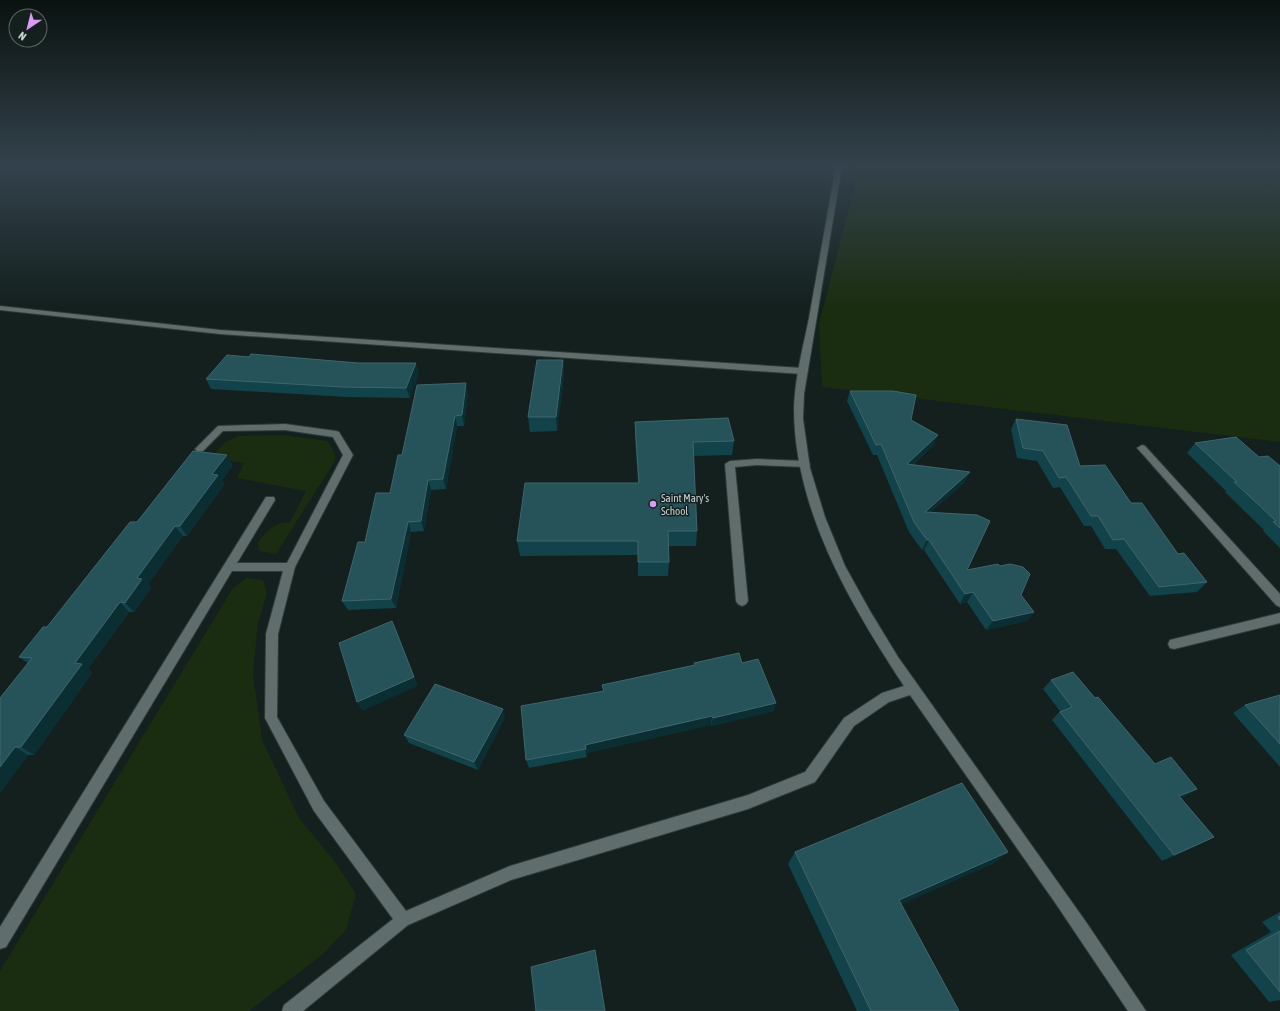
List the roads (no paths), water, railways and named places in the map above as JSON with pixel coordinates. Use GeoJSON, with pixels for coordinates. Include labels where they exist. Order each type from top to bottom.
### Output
{"type":"FeatureCollection","features":[{"type":"Feature","properties":{"kind":"street"},"geometry":{"type":"LineString","coordinates":[[830,213],[802,371],[798,418],[805,464],[819,518],[856,599],[913,689],[1085,932],[1138,1011]]}},
{"type":"Feature","properties":{"kind":"street"},"geometry":{"type":"LineString","coordinates":[[0,308],[220,332],[802,371]]}},
{"type":"Feature","properties":{"kind":"street"},"geometry":{"type":"LineString","coordinates":[[200,449],[221,428],[285,427],[336,434],[348,455],[290,567],[272,634],[271,718],[319,806],[403,920]]}},
{"type":"Feature","properties":{"kind":"street"},"geometry":{"type":"LineString","coordinates":[[1142,448],[1280,602]]}},
{"type":"Feature","properties":{"kind":"street"},"geometry":{"type":"LineString","coordinates":[[742,601],[730,464],[757,462],[805,464]]}},
{"type":"Feature","properties":{"kind":"street"},"geometry":{"type":"LineString","coordinates":[[0,940],[270,500]]}},
{"type":"Feature","properties":{"kind":"street"},"geometry":{"type":"LineString","coordinates":[[229,567],[290,567]]}},
{"type":"Feature","properties":{"kind":"street"},"geometry":{"type":"LineString","coordinates":[[1174,644],[1280,618]]}},
{"type":"Feature","properties":{"kind":"street"},"geometry":{"type":"LineString","coordinates":[[290,1011],[403,920],[510,873],[748,802],[810,777],[850,722],[886,697],[913,689]]}},
{"type":"Feature","properties":{"kind":"place","name":"Saint Mary's School"},"geometry":{"type":"Point","coordinates":[653,504]}}]}
